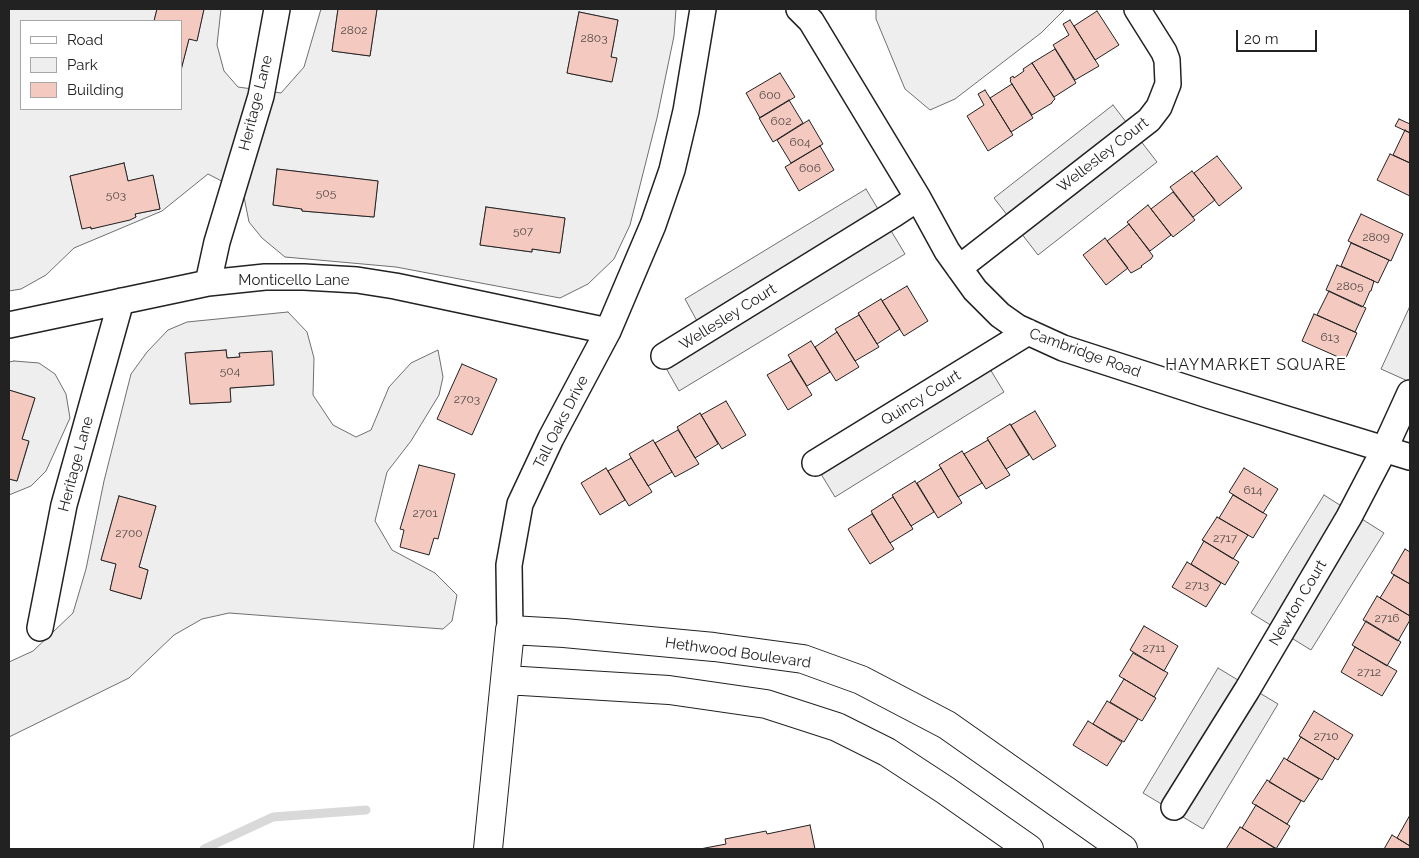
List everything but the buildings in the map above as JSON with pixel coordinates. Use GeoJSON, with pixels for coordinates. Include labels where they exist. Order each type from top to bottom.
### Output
{"type":"FeatureCollection","features":[{"type":"Feature","properties":{"kind":"street","name":"Heritage Lane"},"geometry":{"type":"LineString","coordinates":[[208,283],[216,242],[261,96],[277,9]]}},
{"type":"Feature","properties":{"kind":"street","name":"Tall Oaks Drive"},"geometry":{"type":"LineString","coordinates":[[488,849],[510,630],[509,565],[520,504],[551,438],[608,331],[650,235],[672,170],[686,111],[703,9]]}},
{"type":"Feature","properties":{"kind":"street","name":"Cambridge Road"},"geometry":{"type":"LineString","coordinates":[[799,9],[811,21],[959,268],[975,290],[994,310],[1017,327],[1063,348],[1410,457]]}},
{"type":"Feature","properties":{"kind":"street","name":"Wellesley Court"},"geometry":{"type":"LineString","coordinates":[[959,268],[1149,120],[1159,107],[1168,84],[1167,60],[1137,9]]}},
{"type":"Feature","properties":{"kind":"street","name":"Wellesley Court"},"geometry":{"type":"LineString","coordinates":[[664,356],[918,198]]}},
{"type":"Feature","properties":{"kind":"street","name":"Monticello Lane"},"geometry":{"type":"LineString","coordinates":[[9,325],[208,283],[265,277],[356,280],[395,286],[608,331]]}},
{"type":"Feature","properties":{"kind":"street","name":"Heritage Lane"},"geometry":{"type":"LineString","coordinates":[[40,628],[64,505],[120,301]]}},
{"type":"Feature","properties":{"kind":"street","name":"Quincy Court"},"geometry":{"type":"LineString","coordinates":[[815,463],[1028,332]]}},
{"type":"Feature","properties":{"kind":"street","name":"Newton Court"},"geometry":{"type":"LineString","coordinates":[[1174,807],[1247,690],[1349,517],[1384,450],[1410,392]]}},
{"type":"Feature","properties":{"kind":"street","name":"Hethwood Boulevard"},"geometry":{"type":"LineString","coordinates":[[510,630],[714,647],[803,659],[861,680],[947,725],[1122,849]]}},
{"type":"Feature","properties":{"kind":"street"},"geometry":{"type":"LineString","coordinates":[[506,680],[669,690],[756,702],[837,726],[886,752],[1030,849]]}},
{"type":"Feature","properties":{"kind":"green space"},"geometry":{"type":"Polygon","coordinates":[[[9,9],[157,9],[154,20],[20,20],[20,110],[182,110],[182,66],[189,39],[197,40],[204,9],[221,9],[217,45],[224,71],[238,87],[281,93],[304,67],[321,9],[338,9],[332,51],[370,56],[377,9],[676,9],[674,36],[657,118],[630,225],[614,259],[588,284],[560,298],[396,267],[285,257],[262,238],[249,222],[243,192],[208,174],[162,211],[74,248],[46,275],[21,289],[9,291],[9,9]],[[579,12],[567,73],[611,82],[616,58],[611,57],[618,20],[579,12]],[[124,163],[70,176],[82,228],[91,227],[91,229],[136,217],[135,214],[160,209],[153,176],[128,181],[124,163]],[[277,169],[273,205],[302,209],[302,211],[374,217],[378,181],[277,169]],[[486,207],[480,245],[532,252],[532,249],[560,253],[565,218],[486,207]]]}},
{"type":"Feature","properties":{"kind":"green space"},"geometry":{"type":"Polygon","coordinates":[[[876,9],[1065,9],[1041,33],[955,99],[930,110],[905,89],[876,19],[876,9]]]}},
{"type":"Feature","properties":{"kind":"green space"},"geometry":{"type":"Polygon","coordinates":[[[288,312],[307,332],[314,358],[313,395],[333,425],[356,437],[371,430],[389,387],[411,363],[438,350],[443,377],[439,395],[411,441],[387,472],[375,521],[392,550],[435,573],[457,595],[452,621],[443,629],[229,613],[202,619],[174,635],[129,678],[9,737],[9,662],[33,651],[73,613],[86,569],[104,481],[131,374],[147,352],[168,330],[187,322],[288,312]],[[226,350],[186,353],[190,404],[230,402],[230,388],[274,385],[239,353],[240,357],[227,358],[226,350]],[[119,496],[101,560],[116,564],[110,590],[141,599],[148,570],[139,567],[156,506],[119,496]]]}},
{"type":"Feature","properties":{"kind":"green space"},"geometry":{"type":"Polygon","coordinates":[[[9,362],[39,363],[55,374],[66,394],[70,418],[46,471],[31,486],[9,495],[9,479],[17,481],[29,442],[22,439],[35,398],[9,390],[9,362]]]}},
{"type":"Feature","properties":{"kind":"shaded area"},"geometry":{"type":"Polygon","coordinates":[[[1113,105],[1157,162],[1038,255],[994,198],[1113,105]]]}},
{"type":"Feature","properties":{"kind":"shaded area"},"geometry":{"type":"Polygon","coordinates":[[[866,189],[905,254],[679,391],[654,347],[697,321],[685,299],[866,189]]]}},
{"type":"Feature","properties":{"kind":"shaded area"},"geometry":{"type":"Polygon","coordinates":[[[1410,306],[1410,382],[1381,369],[1410,306]]]}},
{"type":"Feature","properties":{"kind":"shaded area"},"geometry":{"type":"Polygon","coordinates":[[[979,351],[1004,392],[835,497],[810,456],[979,351]]]}},
{"type":"Feature","properties":{"kind":"shaded area"},"geometry":{"type":"Polygon","coordinates":[[[1324,495],[1384,533],[1311,650],[1251,613],[1324,495]]]}},
{"type":"Feature","properties":{"kind":"shaded area"},"geometry":{"type":"Polygon","coordinates":[[[1218,668],[1278,704],[1203,829],[1143,793],[1218,668]]]}},
{"type":"Feature","properties":{"kind":"waterway"},"geometry":{"type":"LineString","coordinates":[[204,849],[273,817],[366,810]]}},
{"type":"Feature","properties":{"kind":"district","name":"HAYMARKET SQUARE"},"geometry":{"type":"Point","coordinates":[1256,365]}}]}
